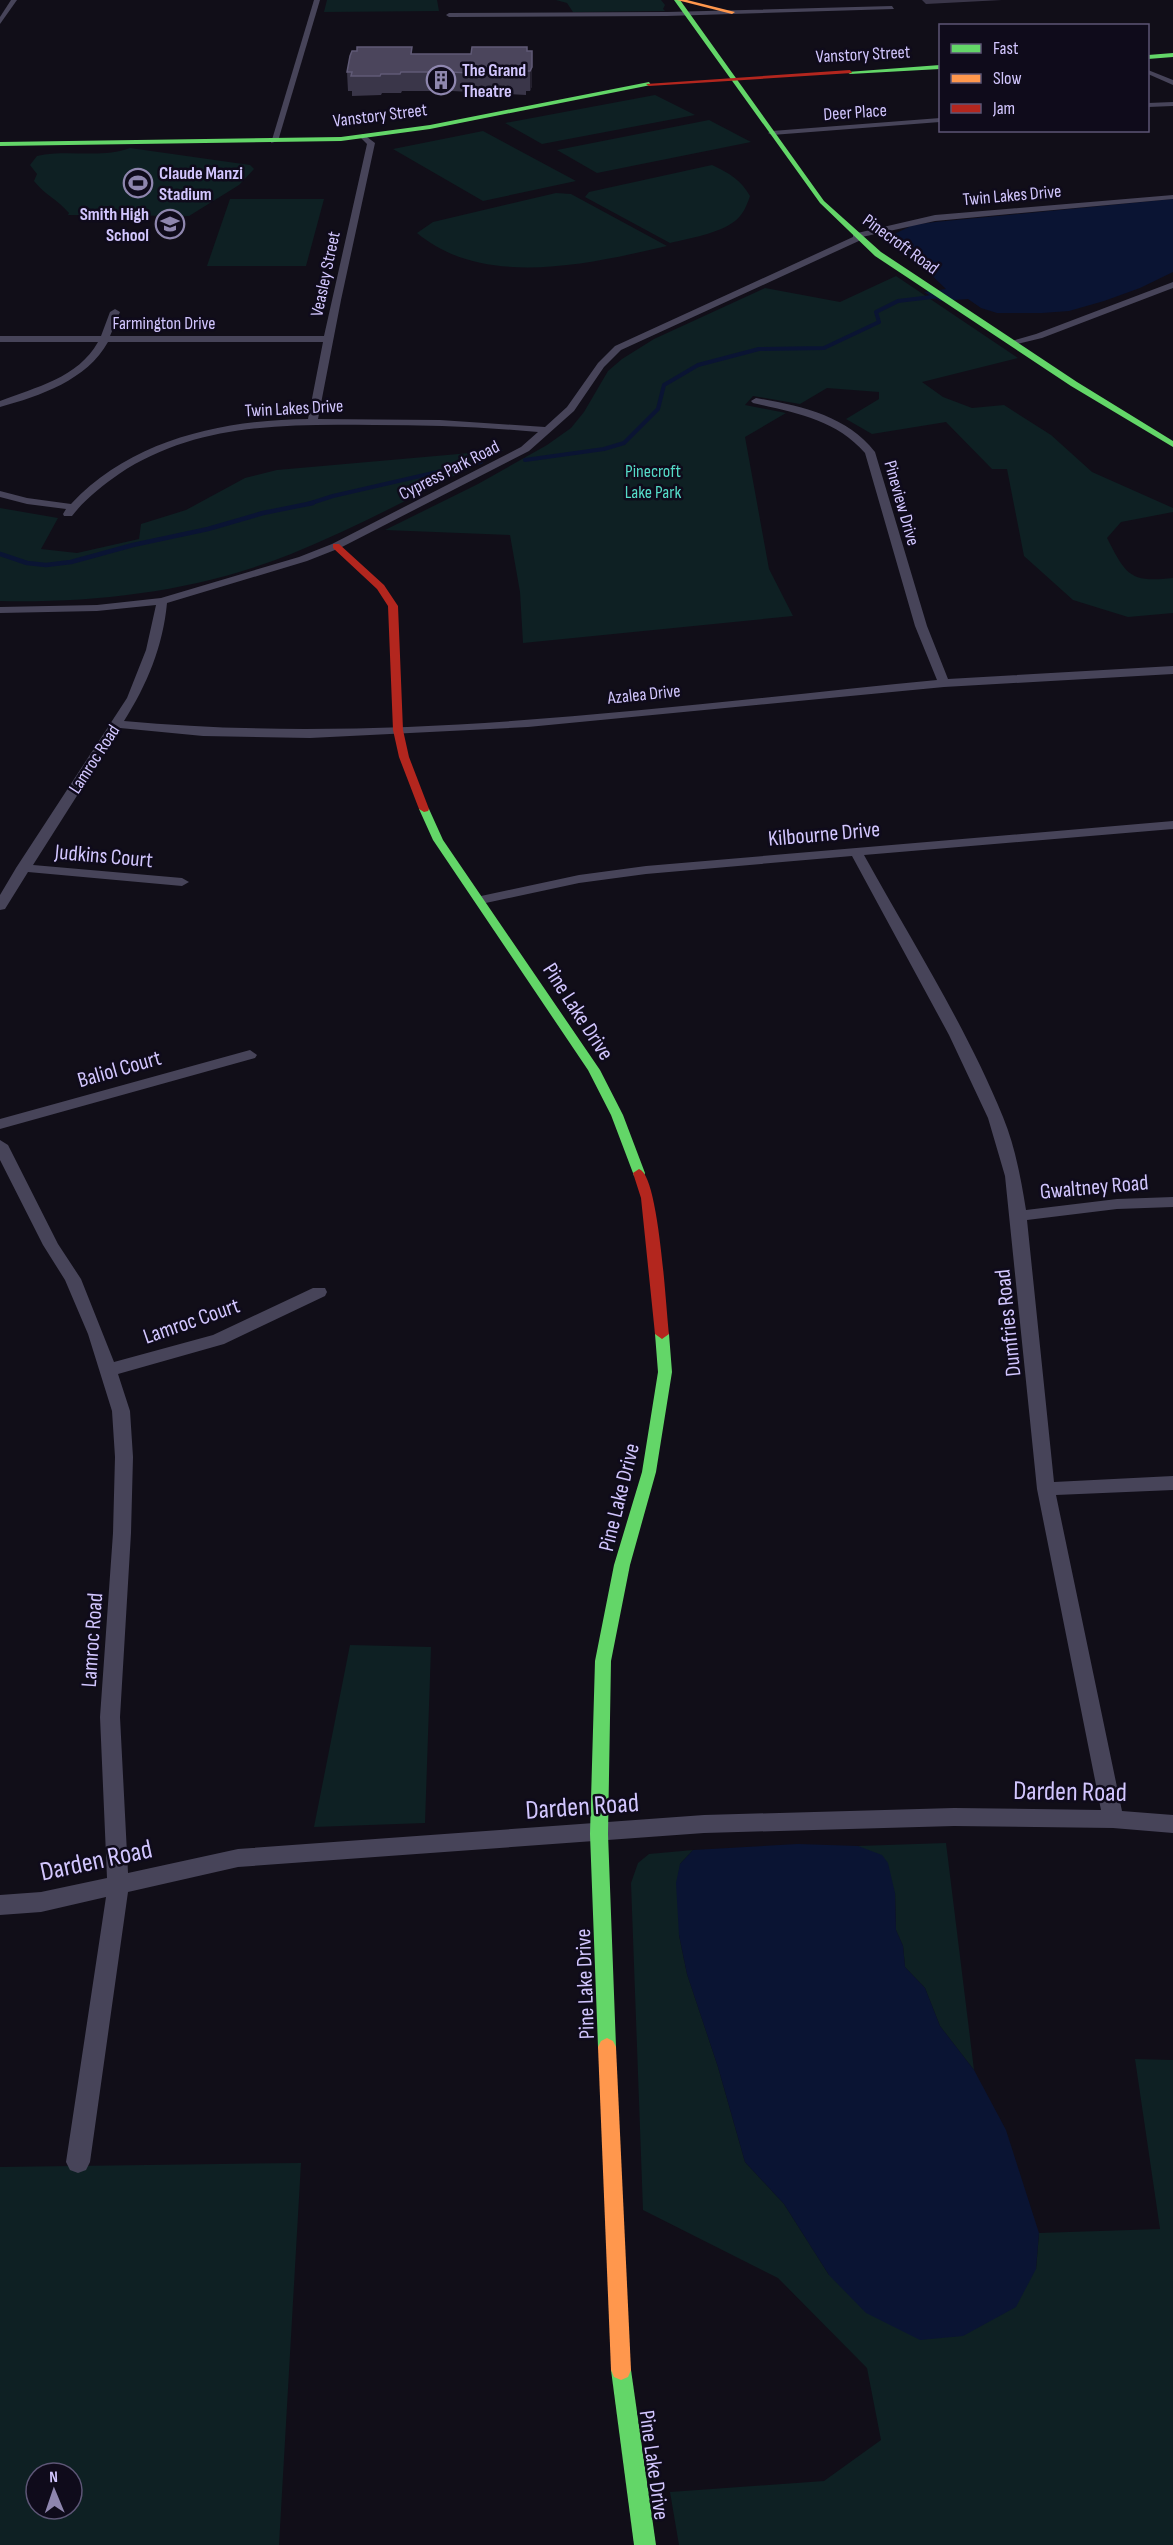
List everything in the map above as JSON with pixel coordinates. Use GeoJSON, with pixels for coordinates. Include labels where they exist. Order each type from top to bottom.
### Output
{"type":"FeatureCollection","features":[{"type":"Feature","properties":{"kind":"street"},"geometry":{"type":"LineString","coordinates":[[0,22],[14,0]]}},
{"type":"Feature","properties":{"kind":"street"},"geometry":{"type":"LineString","coordinates":[[274,141],[317,0]]}},
{"type":"Feature","properties":{"kind":"street"},"geometry":{"type":"LineString","coordinates":[[449,15],[681,4],[732,12],[892,8],[884,0]]}},
{"type":"Feature","properties":{"kind":"street","name":"Pinecroft Road"},"geometry":{"type":"LineString","coordinates":[[681,4],[696,29],[822,202],[857,237],[1074,384],[1173,445]]}},
{"type":"Feature","properties":{"kind":"street"},"geometry":{"type":"LineString","coordinates":[[696,29],[707,19],[732,12]]}},
{"type":"Feature","properties":{"kind":"street"},"geometry":{"type":"LineString","coordinates":[[1149,57],[1173,55]]}},
{"type":"Feature","properties":{"kind":"street","name":"Vanstory Street"},"geometry":{"type":"LineString","coordinates":[[0,144],[274,141],[363,136],[430,127],[610,90],[651,84],[939,67]]}},
{"type":"Feature","properties":{"kind":"street"},"geometry":{"type":"LineString","coordinates":[[1149,72],[1173,83]]}},
{"type":"Feature","properties":{"kind":"street"},"geometry":{"type":"LineString","coordinates":[[1149,105],[1173,104]]}},
{"type":"Feature","properties":{"kind":"street","name":"Deer Place"},"geometry":{"type":"LineString","coordinates":[[772,133],[939,120]]}},
{"type":"Feature","properties":{"kind":"street","name":"Veasley Street"},"geometry":{"type":"LineString","coordinates":[[313,421],[371,142],[363,136]]}},
{"type":"Feature","properties":{"kind":"street","name":"Twin Lakes Drive"},"geometry":{"type":"LineString","coordinates":[[857,237],[935,218],[1173,197]]}},
{"type":"Feature","properties":{"kind":"street","name":"Cypress Park Road"},"geometry":{"type":"LineString","coordinates":[[0,610],[97,608],[162,601],[284,566],[336,546],[525,449],[571,409],[601,365],[618,348],[857,237]]}},
{"type":"Feature","properties":{"kind":"street"},"geometry":{"type":"LineString","coordinates":[[1013,342],[1039,336],[1173,285]]}},
{"type":"Feature","properties":{"kind":"street"},"geometry":{"type":"LineString","coordinates":[[0,404],[79,371],[91,360],[105,340],[115,312]]}},
{"type":"Feature","properties":{"kind":"street","name":"Farmington Drive"},"geometry":{"type":"LineString","coordinates":[[0,339],[329,339]]}},
{"type":"Feature","properties":{"kind":"street","name":"Pineview Drive"},"geometry":{"type":"LineString","coordinates":[[756,401],[798,410],[843,426],[859,438],[870,452],[921,626],[944,683]]}},
{"type":"Feature","properties":{"kind":"street","name":"Twin Lakes Drive"},"geometry":{"type":"LineString","coordinates":[[0,494],[70,510],[93,488],[133,459],[164,445],[196,435],[231,428],[313,421],[450,423],[548,430]]}},
{"type":"Feature","properties":{"kind":"street","name":"Pine Lake Drive"},"geometry":{"type":"LineString","coordinates":[[336,546],[381,587],[393,606],[398,730],[404,757],[419,799],[438,840],[481,900],[594,1070],[617,1115],[648,1198],[658,1278],[664,1372],[649,1472],[622,1565],[603,1661],[599,1834],[618,2352],[645,2545]]}},
{"type":"Feature","properties":{"kind":"street","name":"Lamroc Road"},"geometry":{"type":"LineString","coordinates":[[0,906],[118,724],[150,661],[159,628],[162,601]]}},
{"type":"Feature","properties":{"kind":"street","name":"Azalea Drive"},"geometry":{"type":"LineString","coordinates":[[118,724],[203,732],[309,734],[398,730],[528,723],[944,683],[1173,670]]}},
{"type":"Feature","properties":{"kind":"street"},"geometry":{"type":"LineString","coordinates":[[1169,826],[1173,839]]}},
{"type":"Feature","properties":{"kind":"street","name":"Kilbourne Drive"},"geometry":{"type":"LineString","coordinates":[[481,900],[607,874],[1169,826]]}},
{"type":"Feature","properties":{"kind":"street","name":"Dumfries Road"},"geometry":{"type":"LineString","coordinates":[[856,852],[957,1035],[996,1118],[1013,1176],[1046,1490],[1113,1820]]}},
{"type":"Feature","properties":{"kind":"street","name":"Judkins Court"},"geometry":{"type":"LineString","coordinates":[[23,868],[182,882]]}},
{"type":"Feature","properties":{"kind":"street","name":"Baliol Court"},"geometry":{"type":"LineString","coordinates":[[0,1124],[250,1055]]}},
{"type":"Feature","properties":{"kind":"street","name":"Lamroc Road"},"geometry":{"type":"LineString","coordinates":[[0,1145],[51,1245],[73,1279],[121,1411],[124,1456],[122,1533],[110,1717],[118,1885],[78,2162]]}},
{"type":"Feature","properties":{"kind":"street","name":"Gwaltney Road"},"geometry":{"type":"LineString","coordinates":[[1019,1216],[1117,1204],[1173,1202]]}},
{"type":"Feature","properties":{"kind":"street","name":"Lamroc Court"},"geometry":{"type":"LineString","coordinates":[[108,1370],[218,1340],[319,1292]]}},
{"type":"Feature","properties":{"kind":"street"},"geometry":{"type":"LineString","coordinates":[[1046,1490],[1173,1483]]}},
{"type":"Feature","properties":{"kind":"street","name":"Darden Road"},"geometry":{"type":"LineString","coordinates":[[0,1905],[41,1902],[238,1857],[599,1834],[704,1824],[954,1817],[1113,1820],[1173,1824]]}},
{"type":"Feature","properties":{"kind":"green space"},"geometry":{"type":"Polygon","coordinates":[[[327,0],[437,0],[439,11],[324,12],[327,0]]]}},
{"type":"Feature","properties":{"kind":"green space"},"geometry":{"type":"Polygon","coordinates":[[[556,0],[661,0],[665,5],[663,9],[665,11],[573,12],[567,3],[556,0]]]}},
{"type":"Feature","properties":{"kind":"green space"},"geometry":{"type":"Polygon","coordinates":[[[655,95],[695,115],[542,144],[505,123],[655,95]]]}},
{"type":"Feature","properties":{"kind":"green space"},"geometry":{"type":"Polygon","coordinates":[[[709,120],[751,142],[597,173],[557,150],[709,120]]]}},
{"type":"Feature","properties":{"kind":"green space"},"geometry":{"type":"Polygon","coordinates":[[[483,131],[576,181],[483,201],[393,149],[483,131]]]}},
{"type":"Feature","properties":{"kind":"green space","name":"Claude Manzi Stadium"},"geometry":{"type":"Polygon","coordinates":[[[130,148],[250,165],[254,169],[239,185],[189,216],[68,215],[65,208],[34,181],[37,174],[30,165],[37,156],[61,153],[108,153],[130,148]]]}},
{"type":"Feature","properties":{"kind":"green space"},"geometry":{"type":"Polygon","coordinates":[[[712,165],[734,178],[750,196],[742,213],[735,221],[720,229],[695,237],[670,243],[585,197],[589,192],[712,165]]]}},
{"type":"Feature","properties":{"kind":"green space"},"geometry":{"type":"Polygon","coordinates":[[[556,193],[571,194],[667,246],[571,265],[505,266],[473,261],[444,250],[417,233],[433,222],[556,193]]]}},
{"type":"Feature","properties":{"kind":"green space"},"geometry":{"type":"Polygon","coordinates":[[[230,199],[324,199],[306,266],[207,266],[230,199]]]}},
{"type":"Feature","properties":{"kind":"green space","name":"Pinecroft Lake Park"},"geometry":{"type":"Polygon","coordinates":[[[896,276],[1018,358],[922,382],[943,397],[972,408],[1004,405],[1051,435],[1092,472],[1173,508],[1173,512],[1121,522],[1107,538],[1119,561],[1131,574],[1147,579],[1173,578],[1173,613],[1128,617],[1073,600],[1024,556],[1007,469],[992,469],[946,422],[872,434],[846,419],[879,399],[879,392],[827,388],[800,404],[753,396],[745,405],[786,413],[745,437],[769,569],[793,616],[523,643],[520,592],[510,535],[385,530],[478,484],[547,445],[571,428],[584,412],[608,371],[622,359],[654,339],[765,288],[840,302],[896,276]]]}},
{"type":"Feature","properties":{"kind":"green space"},"geometry":{"type":"Polygon","coordinates":[[[504,450],[345,530],[256,567],[184,586],[111,597],[0,601],[0,508],[58,518],[41,549],[77,553],[139,539],[141,524],[186,510],[245,478],[277,470],[504,450]]]}},
{"type":"Feature","properties":{"kind":"green space"},"geometry":{"type":"Polygon","coordinates":[[[350,1645],[431,1647],[425,1823],[314,1827],[350,1645]]]}},
{"type":"Feature","properties":{"kind":"green space"},"geometry":{"type":"Polygon","coordinates":[[[946,1843],[974,2070],[940,2026],[925,1988],[905,1967],[903,1946],[896,1930],[895,1893],[858,1846],[946,1843]]]}},
{"type":"Feature","properties":{"kind":"green space"},"geometry":{"type":"Polygon","coordinates":[[[693,1850],[680,1864],[679,1935],[687,1974],[718,2067],[745,2162],[784,2204],[829,2275],[1036,2269],[1039,2233],[1160,2229],[1135,2059],[1173,2060],[1173,2545],[679,2545],[670,2492],[824,2481],[881,2440],[867,2368],[778,2278],[643,2210],[631,1883],[638,1863],[649,1854],[693,1850]]]}},
{"type":"Feature","properties":{"kind":"green space"},"geometry":{"type":"Polygon","coordinates":[[[301,2163],[279,2545],[0,2545],[0,2167],[301,2163]]]}},
{"type":"Feature","properties":{"kind":"water"},"geometry":{"type":"Polygon","coordinates":[[[1173,199],[1173,272],[1140,288],[1069,311],[997,313],[981,308],[968,299],[940,301],[924,292],[946,289],[890,236],[913,225],[935,222],[1173,199]]]}},
{"type":"Feature","properties":{"kind":"water"},"geometry":{"type":"Polygon","coordinates":[[[798,1844],[858,1846],[882,1855],[888,1863],[895,1893],[896,1930],[903,1946],[905,1967],[925,1988],[940,2026],[974,2070],[1006,2130],[1039,2233],[1036,2269],[1016,2307],[963,2336],[920,2340],[866,2313],[829,2275],[784,2204],[745,2162],[718,2067],[687,1974],[679,1935],[676,1883],[680,1864],[693,1850],[798,1844]]]}},
{"type":"Feature","properties":{"kind":"building"},"geometry":{"type":"Polygon","coordinates":[[[357,47],[412,47],[411,54],[471,54],[472,47],[527,47],[527,51],[532,51],[532,67],[530,71],[525,71],[525,76],[401,72],[380,76],[351,76],[352,72],[347,72],[350,56],[352,51],[357,51],[357,47]]]}},
{"type":"Feature","properties":{"kind":"waterway"},"geometry":{"type":"LineString","coordinates":[[525,460],[604,449],[624,443],[658,409],[664,385],[698,365],[759,349],[824,348],[879,322],[876,312],[898,301],[940,296]]}},
{"type":"Feature","properties":{"kind":"waterway"},"geometry":{"type":"LineString","coordinates":[[308,504],[333,496],[481,462]]}},
{"type":"Feature","properties":{"kind":"waterway"},"geometry":{"type":"LineString","coordinates":[[308,504],[313,503]]}},
{"type":"Feature","properties":{"kind":"waterway"},"geometry":{"type":"LineString","coordinates":[[0,554],[27,563],[46,565],[71,562],[133,545],[208,529],[263,513],[308,504]]}},
{"type":"Feature","properties":{"kind":"traffic: fast"},"geometry":{"type":"LineString","coordinates":[[677,0],[822,202],[878,254],[1074,384],[1173,445]]}},
{"type":"Feature","properties":{"kind":"traffic: fast"},"geometry":{"type":"LineString","coordinates":[[1149,57],[1173,55]]}},
{"type":"Feature","properties":{"kind":"traffic: fast"},"geometry":{"type":"LineString","coordinates":[[850,72],[939,67]]}},
{"type":"Feature","properties":{"kind":"traffic: fast"},"geometry":{"type":"LineString","coordinates":[[0,144],[341,139],[430,127],[649,84]]}},
{"type":"Feature","properties":{"kind":"traffic: fast"},"geometry":{"type":"LineString","coordinates":[[424,809],[438,840],[594,1070],[617,1115],[639,1173]]}},
{"type":"Feature","properties":{"kind":"traffic: fast"},"geometry":{"type":"LineString","coordinates":[[607,2047],[599,1834],[603,1661],[622,1565],[649,1472],[665,1372],[662,1334]]}},
{"type":"Feature","properties":{"kind":"traffic: fast"},"geometry":{"type":"LineString","coordinates":[[621,2370],[645,2545]]}},
{"type":"Feature","properties":{"kind":"traffic: slow"},"geometry":{"type":"LineString","coordinates":[[680,0],[732,12]]}},
{"type":"Feature","properties":{"kind":"traffic: slow"},"geometry":{"type":"LineString","coordinates":[[607,2047],[621,2370]]}},
{"type":"Feature","properties":{"kind":"traffic: jam"},"geometry":{"type":"LineString","coordinates":[[649,84],[850,72]]}},
{"type":"Feature","properties":{"kind":"traffic: jam"},"geometry":{"type":"LineString","coordinates":[[336,546],[381,587],[393,606],[398,730],[404,757],[424,809]]}},
{"type":"Feature","properties":{"kind":"traffic: jam"},"geometry":{"type":"LineString","coordinates":[[639,1173],[648,1198],[662,1334]]}},
{"type":"Feature","properties":{"kind":"place","name":"The Grand Theatre"},"geometry":{"type":"Point","coordinates":[441,80]}},
{"type":"Feature","properties":{"kind":"place","name":"Claude Manzi Stadium"},"geometry":{"type":"Point","coordinates":[138,183]}},
{"type":"Feature","properties":{"kind":"place","name":"Smith High School"},"geometry":{"type":"Point","coordinates":[170,224]}}]}
